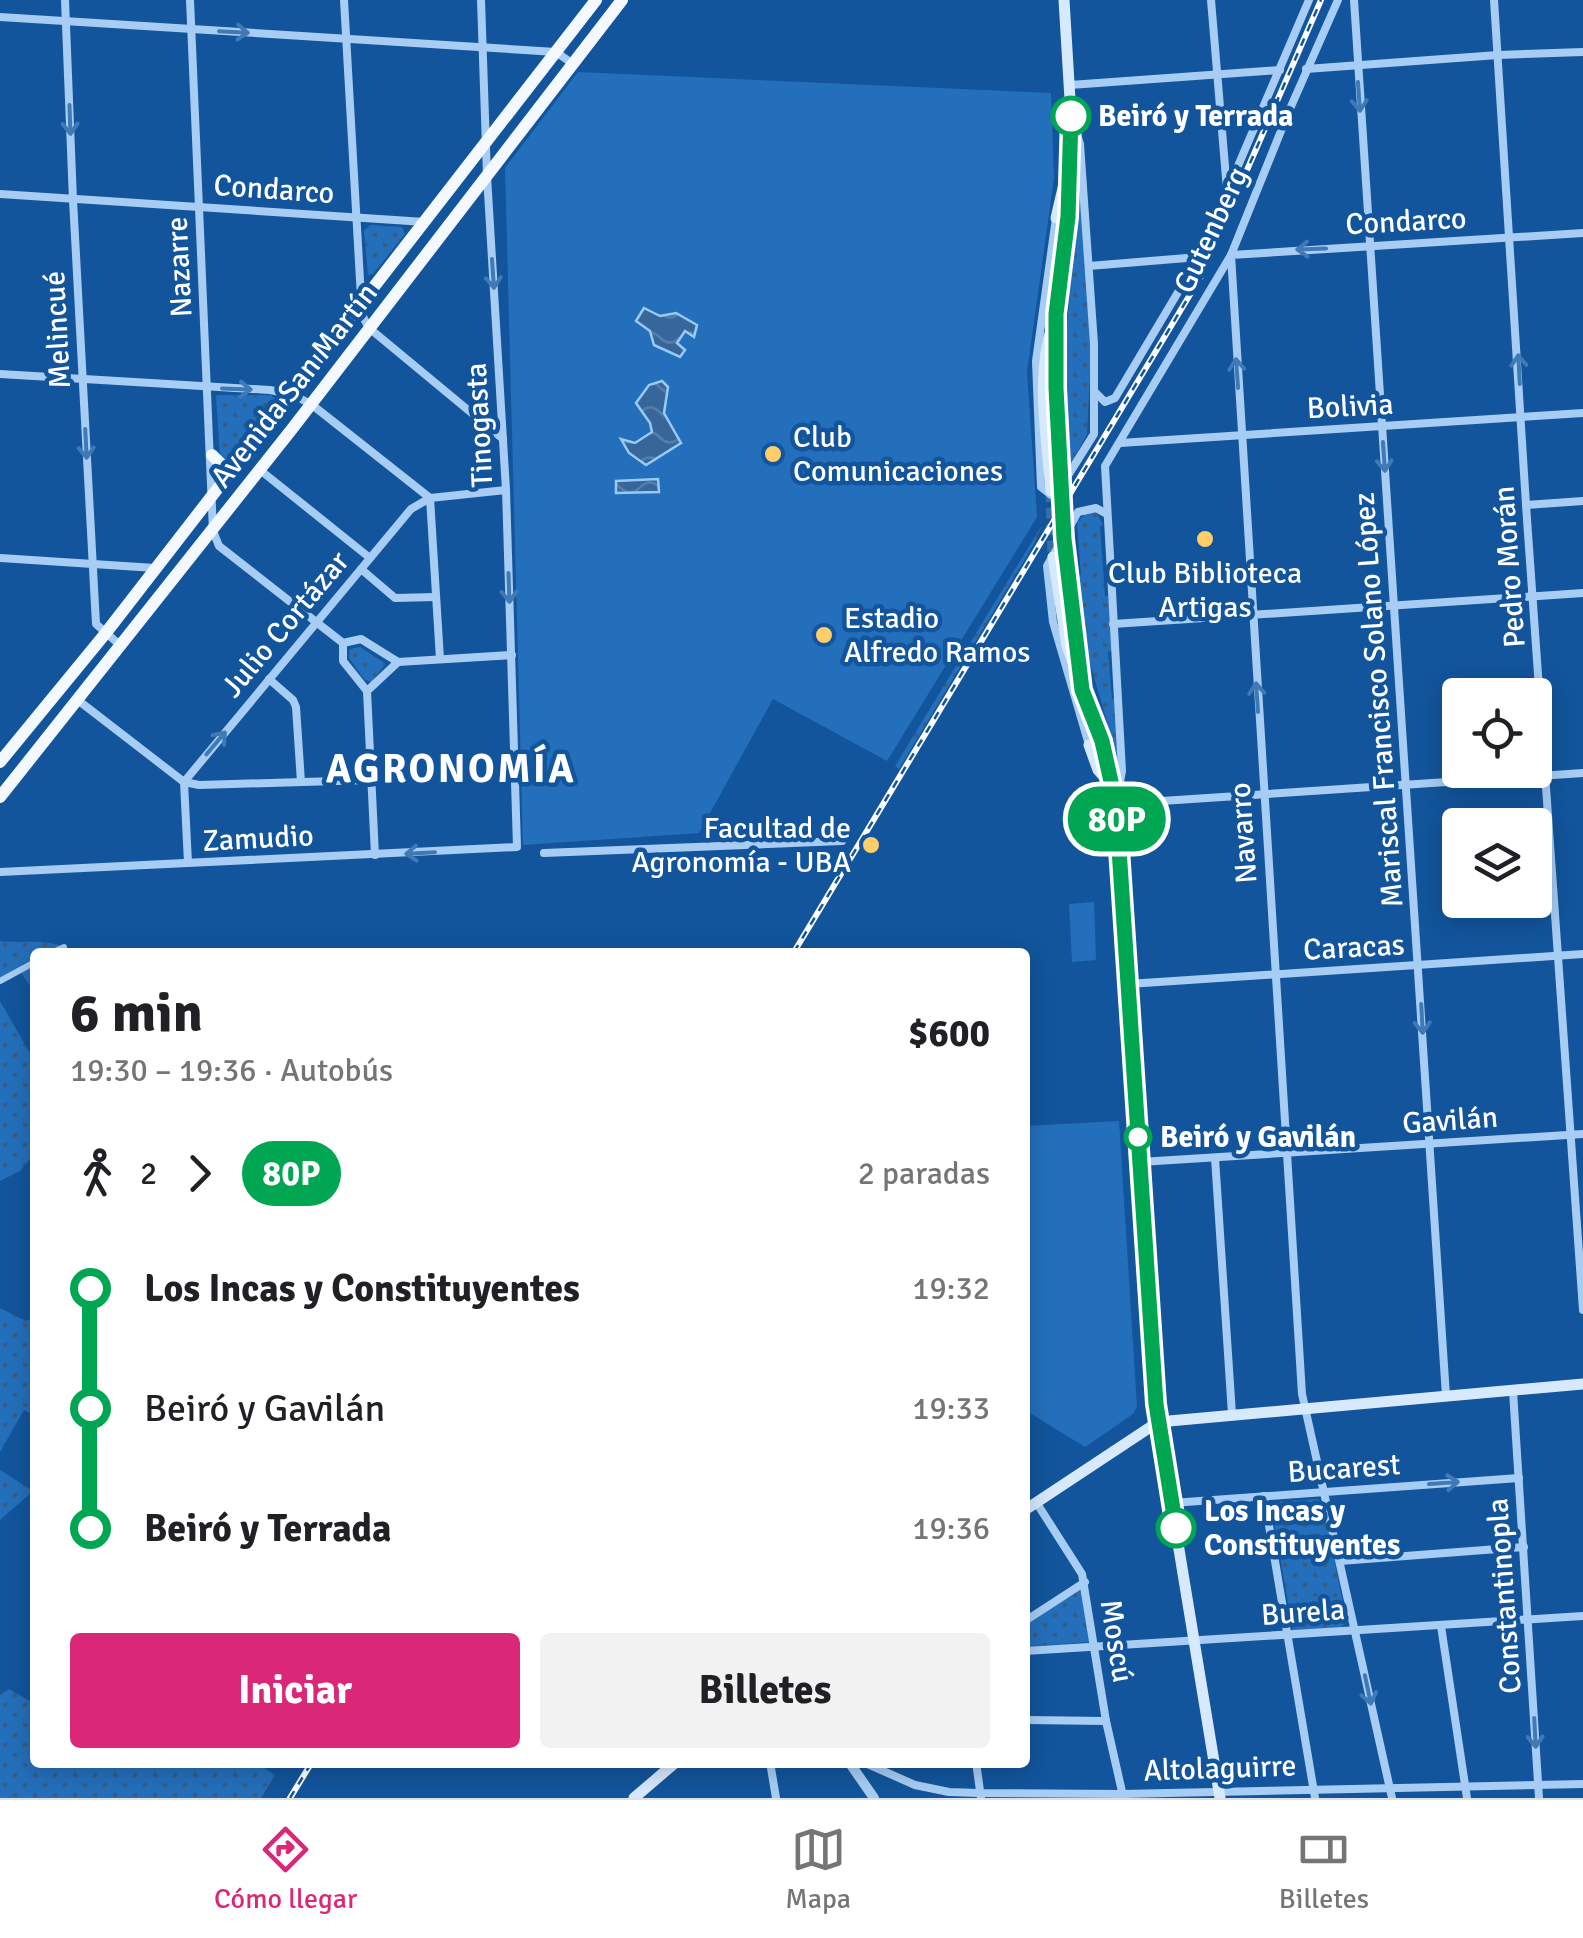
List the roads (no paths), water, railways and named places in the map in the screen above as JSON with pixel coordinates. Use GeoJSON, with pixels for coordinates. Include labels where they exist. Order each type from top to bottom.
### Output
{"type":"FeatureCollection","features":[{"type":"Feature","properties":{"kind":"main road","name":"Avenida San Martín"},"geometry":{"type":"LineString","coordinates":[[0,762],[105,634],[596,0]]}},
{"type":"Feature","properties":{"kind":"main road","name":"Avenida San Martín"},"geometry":{"type":"LineString","coordinates":[[0,797],[213,531],[622,0]]}},
{"type":"Feature","properties":{"kind":"main road"},"geometry":{"type":"LineString","coordinates":[[1062,481],[1056,314],[1068,217],[1071,116],[1064,0]]}},
{"type":"Feature","properties":{"kind":"main road"},"geometry":{"type":"LineString","coordinates":[[1056,218],[1067,169]]}},
{"type":"Feature","properties":{"kind":"main road"},"geometry":{"type":"LineString","coordinates":[[1051,491],[1044,368],[1046,342],[1056,314]]}},
{"type":"Feature","properties":{"kind":"main road"},"geometry":{"type":"LineString","coordinates":[[212,455],[223,466],[234,466]]}},
{"type":"Feature","properties":{"kind":"main road"},"geometry":{"type":"LineString","coordinates":[[1064,539],[1082,690]]}},
{"type":"Feature","properties":{"kind":"main road"},"geometry":{"type":"LineString","coordinates":[[1054,557],[1064,633],[1102,741],[1114,788],[1158,1422],[1219,1794]]}},
{"type":"Feature","properties":{"kind":"main road"},"geometry":{"type":"LineString","coordinates":[[1089,745],[1098,770],[1114,788]]}},
{"type":"Feature","properties":{"kind":"main road"},"geometry":{"type":"LineString","coordinates":[[1031,1506],[1158,1422],[1583,1384]]}},
{"type":"Feature","properties":{"kind":"main road"},"geometry":{"type":"LineString","coordinates":[[634,1798],[669,1768]]}},
{"type":"Feature","properties":{"kind":"street","name":"Melincué"},"geometry":{"type":"LineString","coordinates":[[65,0],[91,563],[96,624],[105,634]]}},
{"type":"Feature","properties":{"kind":"street","name":"Nazarre"},"geometry":{"type":"LineString","coordinates":[[190,0],[213,531]]}},
{"type":"Feature","properties":{"kind":"street"},"geometry":{"type":"LineString","coordinates":[[344,0],[359,307],[369,328],[503,439]]}},
{"type":"Feature","properties":{"kind":"street","name":"Tinogasta"},"geometry":{"type":"LineString","coordinates":[[481,0],[506,490],[517,847]]}},
{"type":"Feature","properties":{"kind":"street"},"geometry":{"type":"LineString","coordinates":[[1212,0],[1228,194]]}},
{"type":"Feature","properties":{"kind":"street","name":"Gutenberg"},"geometry":{"type":"LineString","coordinates":[[1096,392],[1105,402],[1115,398],[1199,258],[1309,0]]}},
{"type":"Feature","properties":{"kind":"street","name":"Gutenberg"},"geometry":{"type":"LineString","coordinates":[[1105,513],[1105,470],[1231,255],[1338,0]]}},
{"type":"Feature","properties":{"kind":"street","name":"Mariscal Francisco Solano López"},"geometry":{"type":"LineString","coordinates":[[1354,0],[1446,1396]]}},
{"type":"Feature","properties":{"kind":"street","name":"Pedro Morán"},"geometry":{"type":"LineString","coordinates":[[1494,0],[1540,678]]}},
{"type":"Feature","properties":{"kind":"street"},"geometry":{"type":"LineString","coordinates":[[0,17],[556,52],[573,64]]}},
{"type":"Feature","properties":{"kind":"street"},"geometry":{"type":"LineString","coordinates":[[1306,70],[1498,54],[1583,52]]}},
{"type":"Feature","properties":{"kind":"street"},"geometry":{"type":"LineString","coordinates":[[1070,85],[1280,70]]}},
{"type":"Feature","properties":{"kind":"street"},"geometry":{"type":"LineString","coordinates":[[1056,218],[1035,374],[1042,486],[1048,494],[1057,492],[1093,435],[1096,392],[1080,144],[1071,116]]}},
{"type":"Feature","properties":{"kind":"street","name":"Condarco"},"geometry":{"type":"LineString","coordinates":[[0,194],[425,222]]}},
{"type":"Feature","properties":{"kind":"street","name":"Condarco"},"geometry":{"type":"LineString","coordinates":[[1231,255],[1583,233]]}},
{"type":"Feature","properties":{"kind":"street","name":"Navarro"},"geometry":{"type":"LineString","coordinates":[[1231,255],[1263,794],[1306,1408],[1392,1798]]}},
{"type":"Feature","properties":{"kind":"street"},"geometry":{"type":"LineString","coordinates":[[1089,266],[1199,258]]}},
{"type":"Feature","properties":{"kind":"street"},"geometry":{"type":"LineString","coordinates":[[0,374],[291,394],[311,404],[430,498],[506,490]]}},
{"type":"Feature","properties":{"kind":"street","name":"Bolivia"},"geometry":{"type":"LineString","coordinates":[[1120,443],[1583,413]]}},
{"type":"Feature","properties":{"kind":"street"},"geometry":{"type":"LineString","coordinates":[[260,470],[370,558]]}},
{"type":"Feature","properties":{"kind":"street"},"geometry":{"type":"LineString","coordinates":[[430,498],[440,659]]}},
{"type":"Feature","properties":{"kind":"street","name":"Julio Cortázar"},"geometry":{"type":"LineString","coordinates":[[184,782],[411,509],[430,498]]}},
{"type":"Feature","properties":{"kind":"street"},"geometry":{"type":"LineString","coordinates":[[1526,505],[1583,502]]}},
{"type":"Feature","properties":{"kind":"street"},"geometry":{"type":"LineString","coordinates":[[1089,745],[1053,622],[1047,566],[1078,512],[1096,508],[1105,513],[1113,624],[1122,771],[1116,804],[1442,781]]}},
{"type":"Feature","properties":{"kind":"street"},"geometry":{"type":"LineString","coordinates":[[213,531],[219,546],[344,643],[360,640],[398,662],[512,655]]}},
{"type":"Feature","properties":{"kind":"street"},"geometry":{"type":"LineString","coordinates":[[0,558],[156,568]]}},
{"type":"Feature","properties":{"kind":"street"},"geometry":{"type":"LineString","coordinates":[[360,569],[395,598],[436,597]]}},
{"type":"Feature","properties":{"kind":"street"},"geometry":{"type":"LineString","coordinates":[[1113,624],[1583,593]]}},
{"type":"Feature","properties":{"kind":"street"},"geometry":{"type":"LineString","coordinates":[[105,634],[121,646]]}},
{"type":"Feature","properties":{"kind":"street"},"geometry":{"type":"LineString","coordinates":[[344,643],[343,661],[367,691],[375,855]]}},
{"type":"Feature","properties":{"kind":"street"},"geometry":{"type":"LineString","coordinates":[[367,691],[398,662]]}},
{"type":"Feature","properties":{"kind":"street"},"geometry":{"type":"LineString","coordinates":[[269,679],[294,700],[301,782]]}},
{"type":"Feature","properties":{"kind":"street"},"geometry":{"type":"LineString","coordinates":[[78,701],[184,782],[199,785],[369,780]]}},
{"type":"Feature","properties":{"kind":"street"},"geometry":{"type":"LineString","coordinates":[[1552,775],[1583,773]]}},
{"type":"Feature","properties":{"kind":"street"},"geometry":{"type":"LineString","coordinates":[[184,782],[188,864]]}},
{"type":"Feature","properties":{"kind":"street","name":"Pedro Morán"},"geometry":{"type":"LineString","coordinates":[[1547,788],[1583,1310]]}},
{"type":"Feature","properties":{"kind":"street"},"geometry":{"type":"LineString","coordinates":[[544,853],[842,841]]}},
{"type":"Feature","properties":{"kind":"street","name":"Zamudio"},"geometry":{"type":"LineString","coordinates":[[0,872],[517,847]]}},
{"type":"Feature","properties":{"kind":"street","name":"Caracas"},"geometry":{"type":"LineString","coordinates":[[1128,984],[1583,954]]}},
{"type":"Feature","properties":{"kind":"street"},"geometry":{"type":"LineString","coordinates":[[0,981],[30,965]]}},
{"type":"Feature","properties":{"kind":"street","name":"Gavilán"},"geometry":{"type":"LineString","coordinates":[[1140,1162],[1583,1134]]}},
{"type":"Feature","properties":{"kind":"street"},"geometry":{"type":"LineString","coordinates":[[1216,1158],[1232,1414]]}},
{"type":"Feature","properties":{"kind":"street","name":"Constantinopla"},"geometry":{"type":"LineString","coordinates":[[1513,1391],[1539,1798]]}},
{"type":"Feature","properties":{"kind":"street","name":"Bucarest"},"geometry":{"type":"LineString","coordinates":[[1172,1503],[1519,1478]]}},
{"type":"Feature","properties":{"kind":"street"},"geometry":{"type":"LineString","coordinates":[[1264,1496],[1315,1798]]}},
{"type":"Feature","properties":{"kind":"street","name":"Moscú"},"geometry":{"type":"LineString","coordinates":[[1031,1506],[1084,1582],[1106,1722],[1123,1796]]}},
{"type":"Feature","properties":{"kind":"street"},"geometry":{"type":"LineString","coordinates":[[1340,1561],[1524,1548]]}},
{"type":"Feature","properties":{"kind":"street"},"geometry":{"type":"LineString","coordinates":[[1030,1618],[1084,1582]]}},
{"type":"Feature","properties":{"kind":"street","name":"Burela"},"geometry":{"type":"LineString","coordinates":[[1030,1650],[1583,1616]]}},
{"type":"Feature","properties":{"kind":"street"},"geometry":{"type":"LineString","coordinates":[[1441,1626],[1467,1798]]}},
{"type":"Feature","properties":{"kind":"street"},"geometry":{"type":"LineString","coordinates":[[1030,1720],[1106,1722]]}},
{"type":"Feature","properties":{"kind":"street"},"geometry":{"type":"LineString","coordinates":[[771,1768],[776,1798]]}},
{"type":"Feature","properties":{"kind":"street"},"geometry":{"type":"LineString","coordinates":[[853,1768],[874,1798]]}},
{"type":"Feature","properties":{"kind":"street","name":"Altolaguirre"},"geometry":{"type":"LineString","coordinates":[[877,1768],[915,1785],[980,1795],[1123,1796],[1389,1786],[1583,1784]]}},
{"type":"Feature","properties":{"kind":"street"},"geometry":{"type":"LineString","coordinates":[[977,1768],[980,1795]]}},
{"type":"Feature","properties":{"kind":"water"},"geometry":{"type":"Polygon","coordinates":[[[644,308],[660,316],[676,313],[697,325],[694,337],[685,331],[677,343],[685,350],[680,357],[654,345],[650,331],[636,321],[644,308]]]}},
{"type":"Feature","properties":{"kind":"water"},"geometry":{"type":"Polygon","coordinates":[[[662,381],[668,387],[664,413],[681,443],[646,465],[629,453],[621,439],[635,443],[652,432],[636,403],[649,385],[662,381]]]}},
{"type":"Feature","properties":{"kind":"water"},"geometry":{"type":"Polygon","coordinates":[[[658,479],[659,492],[616,493],[616,481],[658,479]]]}},
{"type":"Feature","properties":{"kind":"tunnel"},"geometry":{"type":"LineString","coordinates":[[1062,481],[1064,539]]}},
{"type":"Feature","properties":{"kind":"tunnel"},"geometry":{"type":"LineString","coordinates":[[1051,491],[1053,557]]}},
{"type":"Feature","properties":{"kind":"railway"},"geometry":{"type":"LineString","coordinates":[[796,948],[1200,278],[1321,0]]}},
{"type":"Feature","properties":{"kind":"railway"},"geometry":{"type":"LineString","coordinates":[[290,1798],[308,1768]]}},
{"type":"Feature","properties":{"kind":"place","name":"Beiró y Terrada"},"geometry":{"type":"Point","coordinates":[1071,116]}},
{"type":"Feature","properties":{"kind":"place","name":"Club Comunicaciones"},"geometry":{"type":"Point","coordinates":[773,454]}},
{"type":"Feature","properties":{"kind":"place","name":"Club Biblioteca Artigas"},"geometry":{"type":"Point","coordinates":[1205,539]}},
{"type":"Feature","properties":{"kind":"place","name":"Estadio Alfredo Ramos"},"geometry":{"type":"Point","coordinates":[824,635]}},
{"type":"Feature","properties":{"kind":"place","name":"Facultad de Agronomía - UBA"},"geometry":{"type":"Point","coordinates":[871,845]}},
{"type":"Feature","properties":{"kind":"place","name":"Beiró y Gavilán"},"geometry":{"type":"Point","coordinates":[1138,1137]}},
{"type":"Feature","properties":{"kind":"place","name":"Los Incas y Constituyentes"},"geometry":{"type":"Point","coordinates":[1176,1528]}},
{"type":"Feature","properties":{"kind":"district","name":"AGRONOMÍA"},"geometry":{"type":"Point","coordinates":[451,768]}}]}
